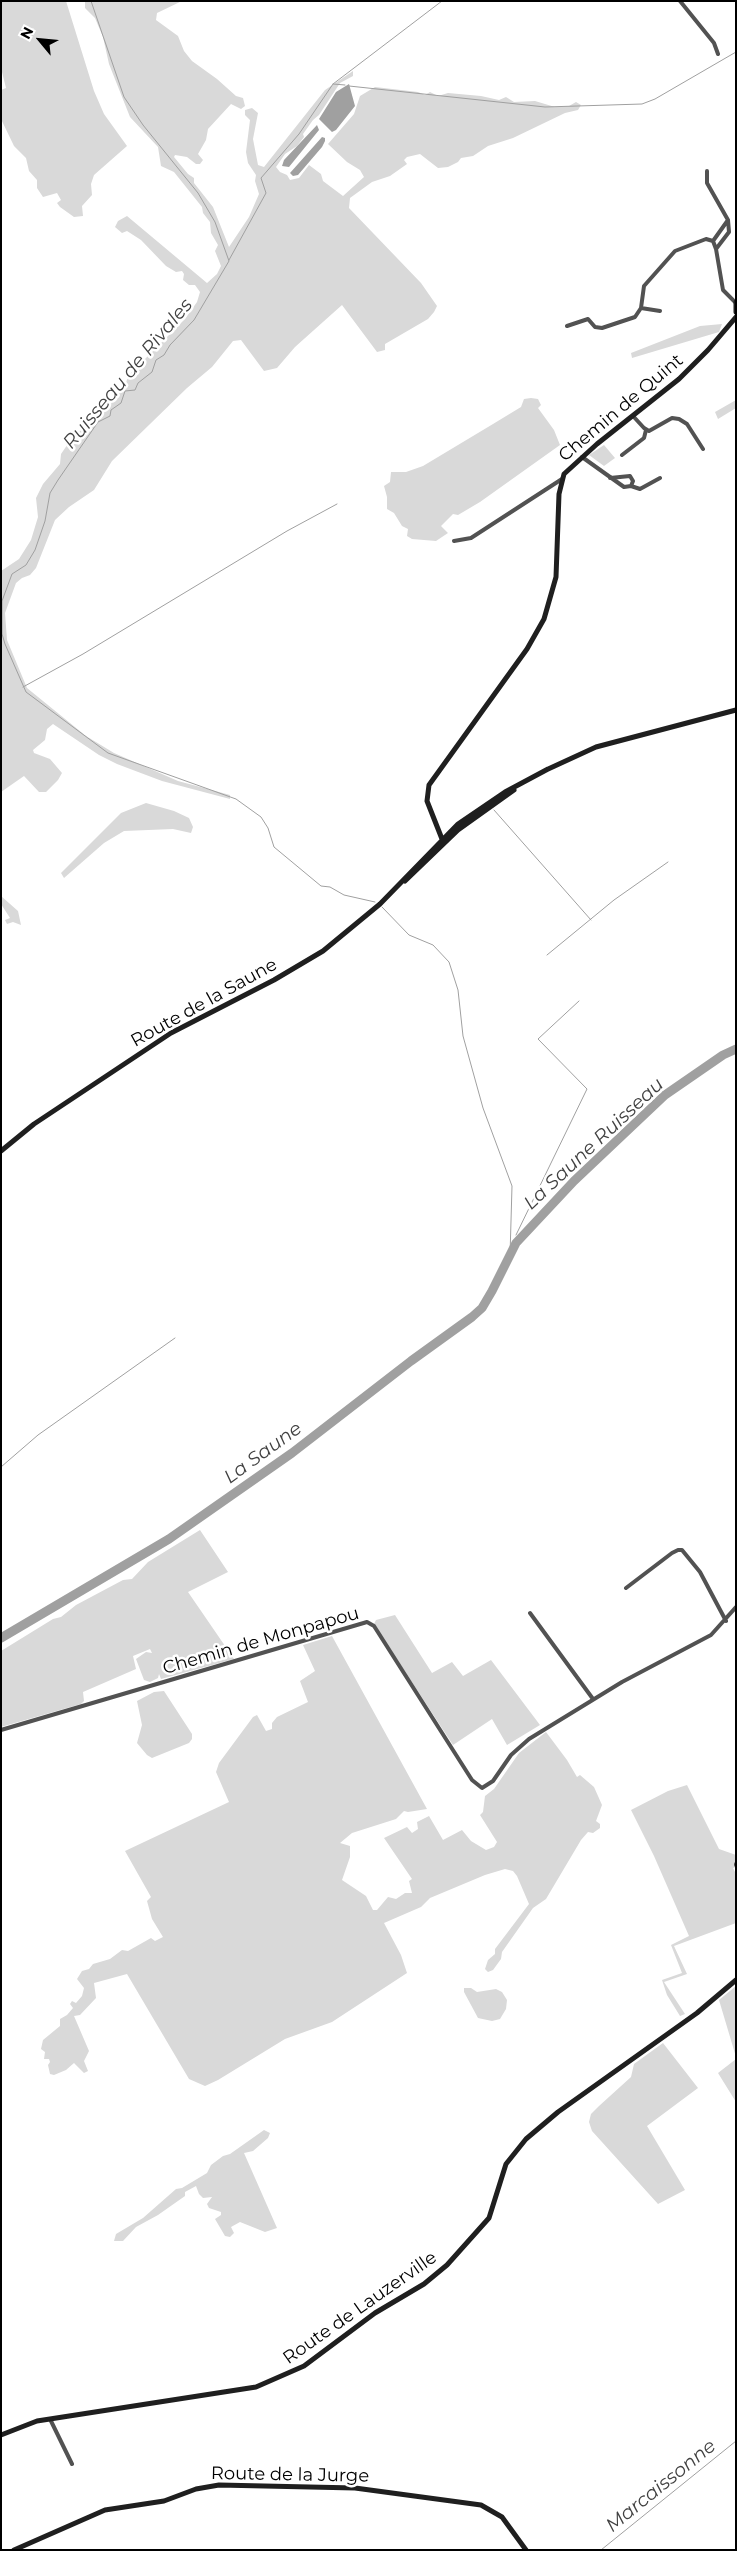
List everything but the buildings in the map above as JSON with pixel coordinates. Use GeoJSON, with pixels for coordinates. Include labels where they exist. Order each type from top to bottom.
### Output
{"type":"FeatureCollection","features":[{"type":"Feature","properties":{"kind":"street"},"geometry":{"type":"LineString","coordinates":[[680,1],[714,43],[718,54]]}},
{"type":"Feature","properties":{"kind":"street"},"geometry":{"type":"LineString","coordinates":[[706,171],[708,183],[728,220],[729,232],[716,249]]}},
{"type":"Feature","properties":{"kind":"street"},"geometry":{"type":"LineString","coordinates":[[712,241],[728,220]]}},
{"type":"Feature","properties":{"kind":"street"},"geometry":{"type":"LineString","coordinates":[[567,326],[588,319],[595,327],[606,328],[635,317],[641,308],[644,286],[675,251],[703,239],[712,241]]}},
{"type":"Feature","properties":{"kind":"street"},"geometry":{"type":"LineString","coordinates":[[712,241],[716,249],[723,290],[736,302],[736,312]]}},
{"type":"Feature","properties":{"kind":"street"},"geometry":{"type":"LineString","coordinates":[[641,308],[660,311]]}},
{"type":"Feature","properties":{"kind":"street","name":"Chemin de Quint"},"geometry":{"type":"LineString","coordinates":[[444,840],[427,801],[431,781],[527,649],[548,607],[557,568],[558,504],[562,479],[569,468],[688,371],[736,316]]}},
{"type":"Feature","properties":{"kind":"street"},"geometry":{"type":"LineString","coordinates":[[633,416],[646,430],[652,430],[672,418],[679,418],[686,424],[703,448]]}},
{"type":"Feature","properties":{"kind":"street"},"geometry":{"type":"LineString","coordinates":[[622,454],[644,438],[646,430]]}},
{"type":"Feature","properties":{"kind":"street"},"geometry":{"type":"LineString","coordinates":[[582,457],[624,487],[631,486],[640,490],[660,478]]}},
{"type":"Feature","properties":{"kind":"street"},"geometry":{"type":"LineString","coordinates":[[610,478],[630,476],[633,480],[631,486]]}},
{"type":"Feature","properties":{"kind":"street"},"geometry":{"type":"LineString","coordinates":[[454,540],[471,538],[562,479]]}},
{"type":"Feature","properties":{"kind":"street","name":"Route de la Saune"},"geometry":{"type":"LineString","coordinates":[[448,833],[488,803],[548,769],[596,747],[736,710]]}},
{"type":"Feature","properties":{"kind":"street","name":"Route de la Saune"},"geometry":{"type":"LineString","coordinates":[[1,1151],[34,1124],[165,1037],[323,951],[363,919],[444,840],[483,811],[548,769]]}},
{"type":"Feature","properties":{"kind":"street"},"geometry":{"type":"LineString","coordinates":[[436,825],[448,833],[444,840]]}},
{"type":"Feature","properties":{"kind":"street"},"geometry":{"type":"LineString","coordinates":[[626,1588],[672,1553],[682,1550],[700,1572],[726,1621]]}},
{"type":"Feature","properties":{"kind":"street","name":"Chemin de Monpapou"},"geometry":{"type":"LineString","coordinates":[[1,1730],[365,1622],[374,1626],[472,1780],[479,1787],[485,1787],[493,1781],[511,1755],[525,1742],[593,1699],[711,1635],[726,1621],[736,1607]]}},
{"type":"Feature","properties":{"kind":"street"},"geometry":{"type":"LineString","coordinates":[[530,1613],[593,1699]]}},
{"type":"Feature","properties":{"kind":"street","name":"Route de Lauzerville"},"geometry":{"type":"LineString","coordinates":[[1,2435],[27,2424],[50,2419],[256,2388],[304,2366],[375,2312],[424,2284],[447,2265],[490,2218],[503,2171],[520,2145],[544,2124],[690,2018],[736,1980]]}},
{"type":"Feature","properties":{"kind":"street"},"geometry":{"type":"LineString","coordinates":[[50,2419],[72,2464]]}},
{"type":"Feature","properties":{"kind":"street","name":"Route de la Jurge"},"geometry":{"type":"LineString","coordinates":[[14,2550],[23,2548],[105,2510],[122,2506],[164,2502],[196,2489],[219,2485],[355,2488],[481,2505],[502,2517],[526,2550]]}},
{"type":"Feature","properties":{"kind":"shaded area"},"geometry":{"type":"Polygon","coordinates":[[[1,1],[66,1],[94,91],[104,114],[127,146],[94,175],[91,184],[92,195],[82,206],[83,216],[74,217],[60,207],[57,203],[61,200],[57,193],[43,197],[37,188],[37,180],[29,171],[26,158],[14,146],[1,119],[1,90],[6,88],[1,68],[1,1]]]}},
{"type":"Feature","properties":{"kind":"shaded area"},"geometry":{"type":"Polygon","coordinates":[[[85,1],[182,1],[157,13],[156,20],[178,36],[184,51],[192,61],[236,96],[243,98],[245,106],[241,109],[231,104],[208,129],[206,140],[198,154],[203,160],[200,164],[196,164],[187,157],[175,155],[174,157],[188,174],[194,178],[194,183],[213,207],[229,247],[249,217],[259,194],[255,181],[256,175],[248,163],[246,152],[250,120],[245,115],[245,110],[252,108],[258,113],[253,139],[258,165],[264,167],[325,90],[353,71],[353,76],[340,83],[319,115],[303,134],[304,137],[297,146],[285,154],[276,167],[280,172],[287,175],[290,180],[299,178],[309,165],[321,174],[323,181],[343,196],[364,177],[360,170],[347,162],[328,144],[354,114],[360,96],[375,87],[418,92],[425,95],[430,92],[438,96],[448,93],[481,96],[499,100],[506,97],[514,102],[535,101],[555,107],[569,106],[576,102],[581,105],[578,110],[565,113],[513,138],[488,146],[473,156],[461,158],[458,162],[448,167],[438,168],[420,154],[407,157],[404,160],[407,164],[390,176],[372,182],[350,198],[349,208],[421,283],[437,306],[428,319],[385,344],[385,350],[377,352],[342,305],[295,347],[277,368],[264,371],[241,340],[233,341],[212,367],[187,388],[112,461],[94,490],[69,507],[55,520],[36,568],[30,575],[16,583],[5,613],[7,640],[27,688],[86,736],[114,753],[178,781],[230,795],[230,799],[162,781],[117,764],[99,755],[53,724],[47,729],[45,740],[33,750],[34,753],[50,759],[62,773],[58,780],[46,792],[39,792],[24,776],[1,792],[1,571],[19,559],[31,540],[38,517],[36,498],[43,484],[60,464],[61,454],[74,435],[86,427],[94,413],[104,408],[113,395],[126,383],[128,376],[185,319],[197,302],[200,292],[195,285],[189,285],[183,280],[184,274],[182,271],[176,272],[166,266],[141,240],[127,231],[122,233],[115,227],[118,221],[127,216],[207,283],[217,274],[221,266],[215,251],[218,245],[211,233],[210,222],[203,213],[202,207],[174,172],[161,166],[158,147],[130,117],[109,64],[103,37],[95,18],[85,8],[85,1]]]}},
{"type":"Feature","properties":{"kind":"shaded area"},"geometry":{"type":"Polygon","coordinates":[[[349,84],[355,106],[336,130],[332,132],[319,119],[336,92],[349,84]]]}},
{"type":"Feature","properties":{"kind":"shaded area"},"geometry":{"type":"Polygon","coordinates":[[[317,125],[319,130],[289,167],[282,166],[284,160],[317,125]]]}},
{"type":"Feature","properties":{"kind":"shaded area"},"geometry":{"type":"Polygon","coordinates":[[[322,137],[325,138],[325,141],[322,147],[298,175],[293,176],[290,173],[322,137]]]}},
{"type":"Feature","properties":{"kind":"shaded area"},"geometry":{"type":"Polygon","coordinates":[[[722,324],[719,332],[632,358],[631,353],[700,326],[722,324]]]}},
{"type":"Feature","properties":{"kind":"shaded area"},"geometry":{"type":"Polygon","coordinates":[[[524,399],[538,399],[541,405],[538,408],[554,430],[560,445],[480,502],[458,515],[453,514],[441,526],[448,533],[436,541],[412,539],[407,536],[408,529],[402,526],[394,513],[387,509],[387,497],[384,486],[390,482],[391,472],[406,472],[423,466],[521,407],[524,399]]]}},
{"type":"Feature","properties":{"kind":"shaded area"},"geometry":{"type":"Polygon","coordinates":[[[736,400],[736,408],[718,419],[715,412],[736,400]]]}},
{"type":"Feature","properties":{"kind":"shaded area"},"geometry":{"type":"Polygon","coordinates":[[[604,445],[615,458],[604,466],[589,455],[604,445]]]}},
{"type":"Feature","properties":{"kind":"shaded area"},"geometry":{"type":"Polygon","coordinates":[[[146,803],[174,811],[189,818],[193,827],[191,833],[173,829],[124,831],[104,843],[64,878],[61,873],[121,813],[146,803]]]}},
{"type":"Feature","properties":{"kind":"shaded area"},"geometry":{"type":"Polygon","coordinates":[[[1,896],[18,911],[21,925],[13,922],[7,924],[5,920],[10,918],[1,904],[1,896]]]}},
{"type":"Feature","properties":{"kind":"shaded area"},"geometry":{"type":"Polygon","coordinates":[[[200,1530],[228,1572],[188,1592],[234,1659],[161,1679],[159,1674],[158,1678],[150,1682],[144,1680],[136,1659],[146,1652],[152,1653],[150,1649],[133,1656],[136,1669],[83,1692],[84,1701],[81,1704],[1,1727],[1,1651],[53,1619],[61,1617],[76,1605],[123,1580],[132,1579],[148,1562],[200,1530]]]}},
{"type":"Feature","properties":{"kind":"shaded area"},"geometry":{"type":"Polygon","coordinates":[[[395,1615],[432,1673],[452,1662],[463,1676],[491,1660],[540,1725],[507,1745],[492,1719],[453,1745],[374,1624],[376,1620],[395,1615]]]}},
{"type":"Feature","properties":{"kind":"shaded area"},"geometry":{"type":"Polygon","coordinates":[[[332,1636],[427,1809],[404,1811],[396,1819],[352,1833],[340,1843],[350,1846],[350,1857],[342,1880],[366,1896],[373,1910],[377,1910],[388,1897],[396,1899],[405,1893],[412,1893],[409,1881],[412,1879],[384,1838],[407,1827],[412,1833],[418,1829],[417,1822],[429,1816],[443,1840],[462,1830],[471,1841],[486,1850],[494,1847],[497,1842],[480,1815],[483,1812],[485,1796],[494,1789],[519,1753],[546,1732],[577,1777],[580,1775],[594,1787],[602,1805],[596,1821],[600,1824],[600,1828],[593,1833],[588,1832],[581,1840],[546,1899],[533,1908],[502,1952],[501,1959],[493,1970],[488,1972],[485,1969],[488,1960],[495,1954],[495,1949],[529,1904],[517,1876],[513,1871],[505,1869],[485,1875],[430,1898],[421,1907],[384,1923],[401,1955],[407,1973],[332,2022],[285,2039],[205,2086],[189,2079],[127,1974],[94,1983],[96,1998],[80,2015],[74,2016],[89,2051],[84,2061],[88,2071],[84,2073],[74,2063],[66,2070],[54,2075],[50,2074],[49,2059],[44,2059],[45,2052],[41,2049],[43,2040],[60,2026],[60,2019],[73,2008],[70,2004],[72,2001],[76,2003],[82,1996],[84,1988],[77,1979],[82,1971],[89,1969],[93,1964],[110,1959],[122,1950],[128,1951],[151,1938],[155,1941],[163,1937],[152,1919],[147,1901],[151,1897],[125,1851],[229,1802],[216,1772],[219,1763],[253,1717],[257,1715],[266,1731],[272,1729],[272,1723],[277,1717],[308,1702],[300,1681],[315,1671],[303,1645],[332,1636]]]}},
{"type":"Feature","properties":{"kind":"shaded area"},"geometry":{"type":"Polygon","coordinates":[[[164,1691],[192,1734],[192,1739],[189,1743],[152,1758],[137,1743],[142,1725],[137,1701],[154,1692],[164,1691]]]}},
{"type":"Feature","properties":{"kind":"shaded area"},"geometry":{"type":"Polygon","coordinates":[[[687,1785],[719,1849],[736,1855],[736,1867],[733,1868],[736,1874],[736,1923],[674,1946],[687,1974],[664,1982],[685,2014],[680,2016],[667,1995],[662,1980],[682,1973],[671,1945],[689,1936],[654,1856],[631,1810],[668,1791],[687,1785]]]}},
{"type":"Feature","properties":{"kind":"shaded area"},"geometry":{"type":"Polygon","coordinates":[[[736,1986],[736,2057],[719,2000],[736,1986]]]}},
{"type":"Feature","properties":{"kind":"shaded area"},"geometry":{"type":"Polygon","coordinates":[[[464,1988],[471,1988],[477,1992],[496,1989],[502,1992],[507,2000],[506,2009],[500,2019],[492,2021],[478,2018],[464,1992],[464,1988]]]}},
{"type":"Feature","properties":{"kind":"shaded area"},"geometry":{"type":"Polygon","coordinates":[[[663,2043],[698,2088],[647,2126],[685,2190],[658,2204],[592,2131],[589,2122],[591,2114],[631,2077],[634,2064],[663,2043]]]}},
{"type":"Feature","properties":{"kind":"shaded area"},"geometry":{"type":"Polygon","coordinates":[[[736,2059],[736,2102],[718,2073],[736,2059]]]}},
{"type":"Feature","properties":{"kind":"shaded area"},"geometry":{"type":"Polygon","coordinates":[[[264,2130],[270,2133],[268,2138],[253,2151],[244,2153],[277,2228],[265,2232],[240,2222],[231,2227],[234,2233],[230,2237],[225,2236],[215,2219],[221,2215],[221,2212],[209,2208],[207,2204],[212,2197],[203,2198],[196,2186],[185,2192],[185,2196],[158,2215],[136,2227],[123,2241],[114,2241],[116,2234],[143,2218],[176,2189],[182,2188],[207,2173],[211,2165],[264,2130]]]}},
{"type":"Feature","properties":{"kind":"waterway","name":"Ruisseau de Rivales"},"geometry":{"type":"LineString","coordinates":[[91,1],[124,97],[143,125],[198,193],[215,222],[229,261],[194,320],[170,345],[164,355],[156,360],[152,372],[138,383],[135,390],[125,391],[121,403],[111,410],[110,416],[98,422],[50,493],[45,521],[35,550],[26,565],[12,574],[2,601],[2,634],[5,644],[26,692],[108,753],[236,799],[261,817],[268,828],[274,847],[321,886],[330,887],[344,895],[375,902]]}},
{"type":"Feature","properties":{"kind":"waterway"},"geometry":{"type":"LineString","coordinates":[[229,260],[266,193],[261,178],[299,134],[333,84],[442,1]]}},
{"type":"Feature","properties":{"kind":"waterway"},"geometry":{"type":"LineString","coordinates":[[349,86],[545,107],[642,104],[655,99],[736,52]]}},
{"type":"Feature","properties":{"kind":"waterway"},"geometry":{"type":"LineString","coordinates":[[333,84],[345,85]]}},
{"type":"Feature","properties":{"kind":"waterway"},"geometry":{"type":"LineString","coordinates":[[23,687],[83,654],[287,531],[337,504]]}},
{"type":"Feature","properties":{"kind":"waterway"},"geometry":{"type":"LineString","coordinates":[[494,810],[591,920]]}},
{"type":"Feature","properties":{"kind":"waterway"},"geometry":{"type":"LineString","coordinates":[[547,955],[614,900],[668,862]]}},
{"type":"Feature","properties":{"kind":"waterway","name":"Ruisseau de Rivales"},"geometry":{"type":"LineString","coordinates":[[382,907],[409,935],[433,945],[449,962],[458,990],[463,1036],[483,1108],[512,1186],[510,1256]]}},
{"type":"Feature","properties":{"kind":"waterway","name":"La Saune Ruisseau"},"geometry":{"type":"LineString","coordinates":[[516,1235],[587,1089],[538,1039],[579,1001]]}},
{"type":"Feature","properties":{"kind":"waterway","name":"La Saune"},"geometry":{"type":"LineString","coordinates":[[1,1638],[169,1539],[292,1453],[411,1361],[472,1317],[482,1308],[516,1243],[574,1181],[665,1095],[723,1055],[736,1049]]}},
{"type":"Feature","properties":{"kind":"waterway"},"geometry":{"type":"LineString","coordinates":[[1,1467],[38,1435],[175,1338]]}},
{"type":"Feature","properties":{"kind":"waterway","name":"Marcaissonne"},"geometry":{"type":"LineString","coordinates":[[601,2550],[736,2441]]}}]}
